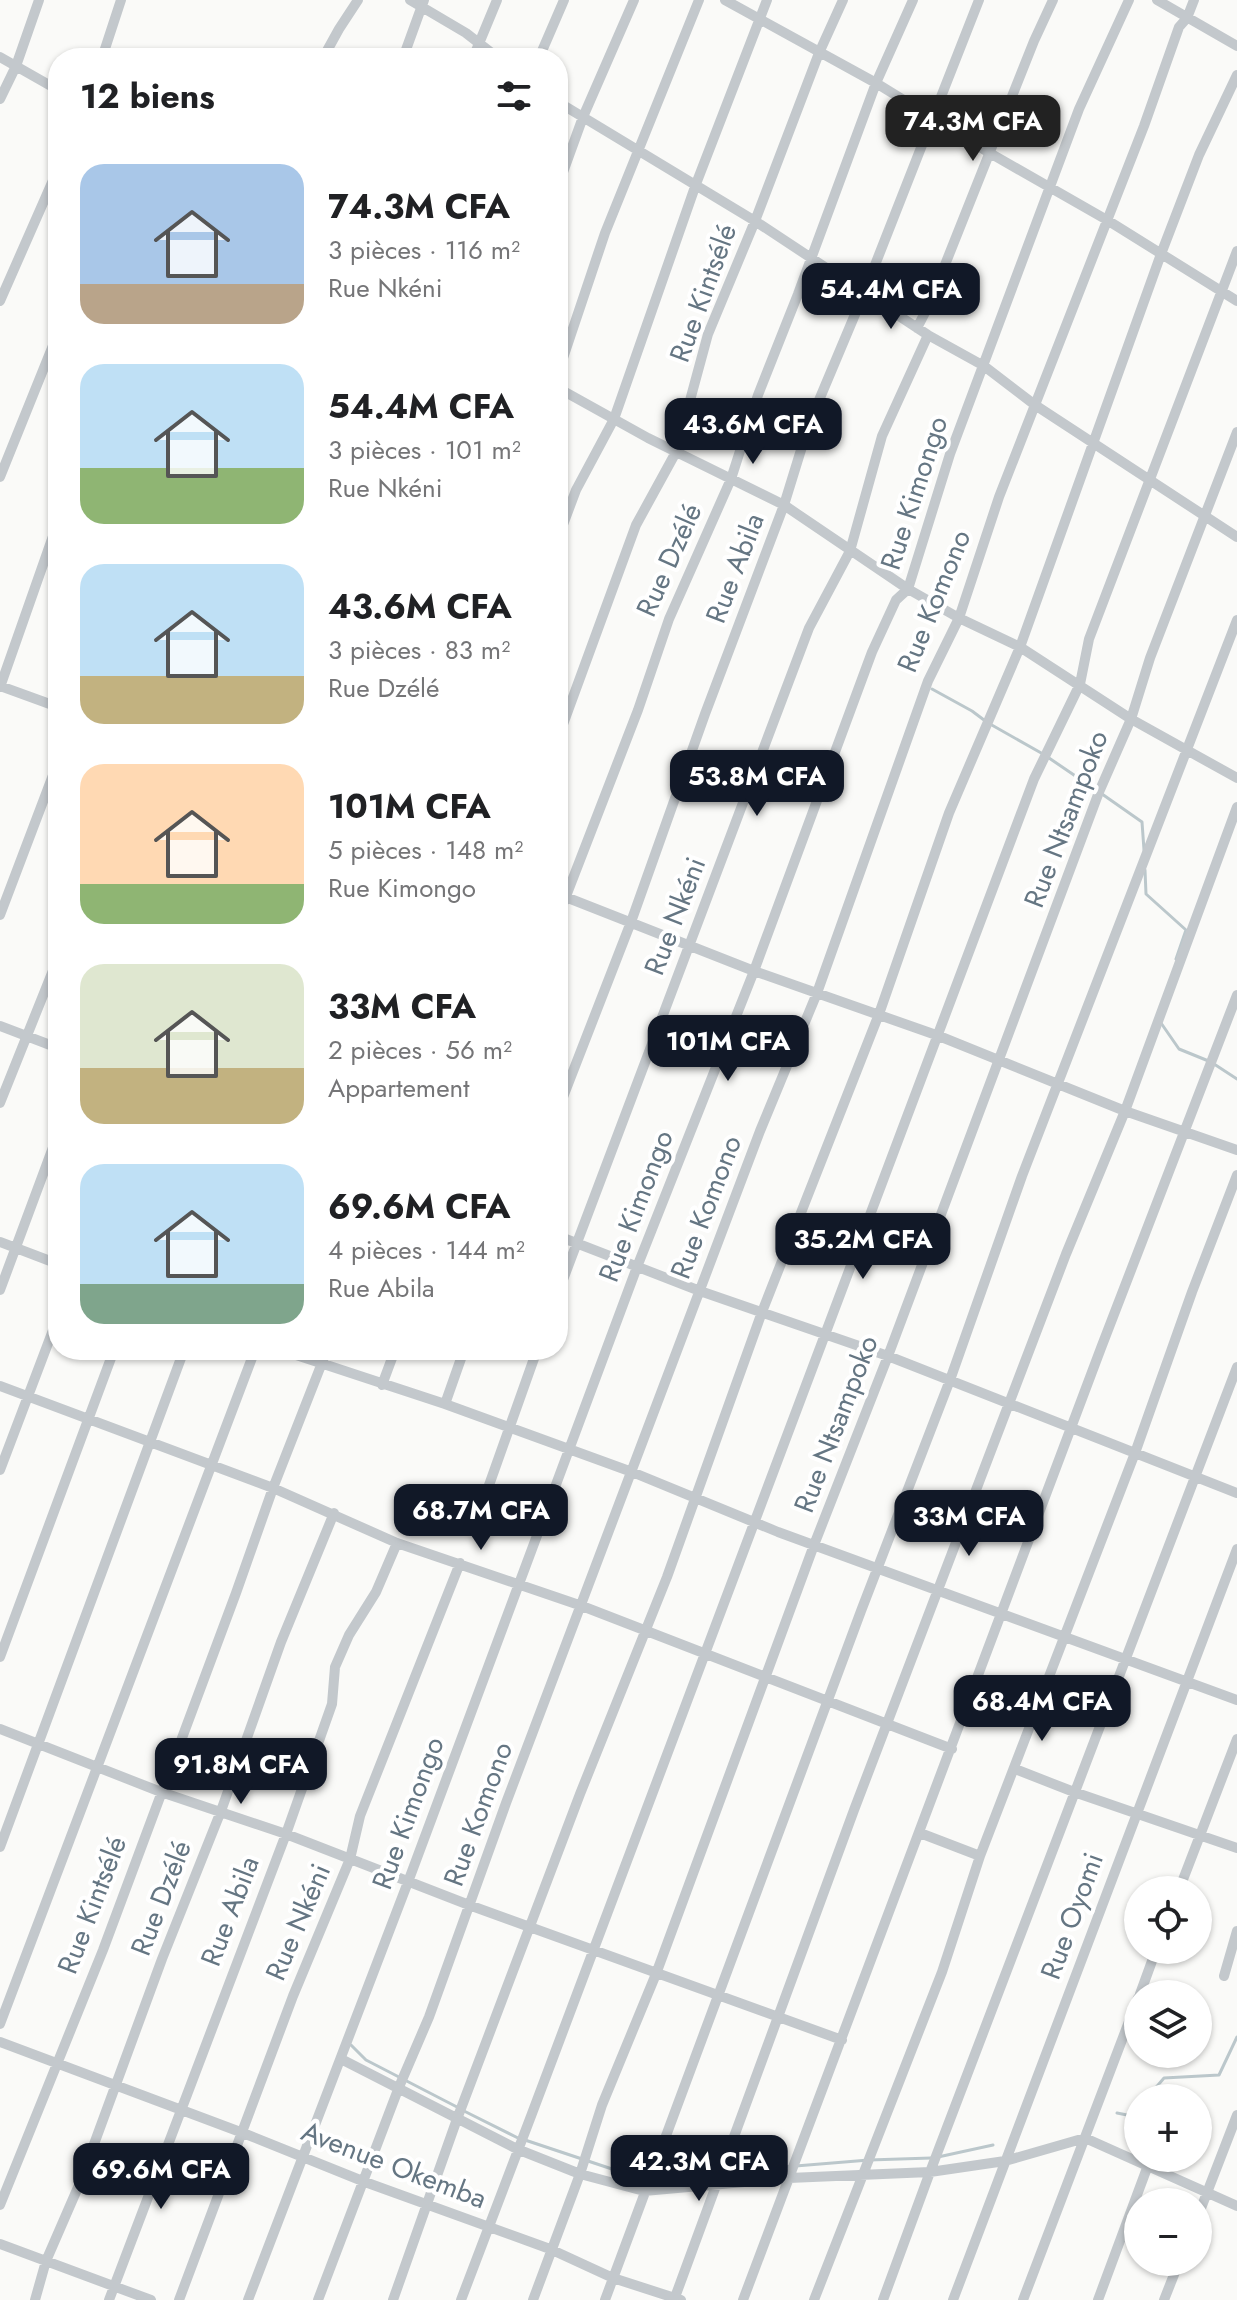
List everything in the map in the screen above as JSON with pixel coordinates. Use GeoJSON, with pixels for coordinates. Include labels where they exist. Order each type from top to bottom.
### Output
{"type":"FeatureCollection","features":[{"type":"Feature","properties":{"kind":"street"},"geometry":{"type":"LineString","coordinates":[[0,99],[16,66],[39,0]]}},
{"type":"Feature","properties":{"kind":"street"},"geometry":{"type":"LineString","coordinates":[[105,48],[121,0]]}},
{"type":"Feature","properties":{"kind":"street"},"geometry":{"type":"LineString","coordinates":[[329,48],[358,0]]}},
{"type":"Feature","properties":{"kind":"street"},"geometry":{"type":"LineString","coordinates":[[410,0],[423,3],[486,48]]}},
{"type":"Feature","properties":{"kind":"street"},"geometry":{"type":"LineString","coordinates":[[478,48],[497,0]]}},
{"type":"Feature","properties":{"kind":"street"},"geometry":{"type":"LineString","coordinates":[[543,48],[564,0]]}},
{"type":"Feature","properties":{"kind":"street"},"geometry":{"type":"LineString","coordinates":[[568,158],[634,0]]}},
{"type":"Feature","properties":{"kind":"street"},"geometry":{"type":"LineString","coordinates":[[568,343],[605,233],[699,0]]}},
{"type":"Feature","properties":{"kind":"street"},"geometry":{"type":"LineString","coordinates":[[725,0],[876,83],[1237,301]]}},
{"type":"Feature","properties":{"kind":"street"},"geometry":{"type":"LineString","coordinates":[[568,511],[614,419],[696,184],[767,0]]}},
{"type":"Feature","properties":{"kind":"street","name":"Rue Kintsélé"},"geometry":{"type":"LineString","coordinates":[[568,711],[636,525],[676,452],[708,334],[843,0]]}},
{"type":"Feature","properties":{"kind":"street","name":"Rue Dzélé"},"geometry":{"type":"LineString","coordinates":[[568,880],[638,710],[669,619],[731,479],[758,395],[876,83],[913,0]]}},
{"type":"Feature","properties":{"kind":"street","name":"Rue Abila"},"geometry":{"type":"LineString","coordinates":[[568,1084],[784,505],[809,424],[979,0]]}},
{"type":"Feature","properties":{"kind":"street"},"geometry":{"type":"LineString","coordinates":[[917,328],[1053,0]]}},
{"type":"Feature","properties":{"kind":"street","name":"Rue Kimongo"},"geometry":{"type":"LineString","coordinates":[[248,2300],[408,1882],[637,1267],[754,971],[872,652],[896,600],[908,589],[950,454],[1079,109],[1129,0]]}},
{"type":"Feature","properties":{"kind":"street"},"geometry":{"type":"LineString","coordinates":[[1157,0],[1237,46]]}},
{"type":"Feature","properties":{"kind":"street","name":"Rue Komono"},"geometry":{"type":"LineString","coordinates":[[318,2300],[429,2017],[760,1131],[817,993],[928,681],[959,618],[999,497],[1179,27],[1187,18],[1194,0]]}},
{"type":"Feature","properties":{"kind":"street"},"geometry":{"type":"LineString","coordinates":[[407,48],[423,3]]}},
{"type":"Feature","properties":{"kind":"street"},"geometry":{"type":"LineString","coordinates":[[0,57],[48,84]]}},
{"type":"Feature","properties":{"kind":"street"},"geometry":{"type":"LineString","coordinates":[[393,2300],[457,2119],[580,1794],[667,1577],[762,1312],[879,1014],[949,813],[1020,647],[1161,254],[1199,155],[1237,75]]}},
{"type":"Feature","properties":{"kind":"street"},"geometry":{"type":"LineString","coordinates":[[568,108],[755,221],[928,335],[984,366],[1035,405],[1237,537]]}},
{"type":"Feature","properties":{"kind":"street"},"geometry":{"type":"LineString","coordinates":[[0,301],[48,192]]}},
{"type":"Feature","properties":{"kind":"street"},"geometry":{"type":"LineString","coordinates":[[461,2300],[708,1654],[754,1523],[1034,779],[1080,684],[1089,639],[1237,251]]}},
{"type":"Feature","properties":{"kind":"street","name":"Rue Nkéni"},"geometry":{"type":"LineString","coordinates":[[568,1267],[809,628],[850,551],[882,436],[928,335]]}},
{"type":"Feature","properties":{"kind":"street"},"geometry":{"type":"LineString","coordinates":[[0,477],[48,358]]}},
{"type":"Feature","properties":{"kind":"street"},"geometry":{"type":"LineString","coordinates":[[568,394],[676,452],[784,505],[908,589],[1020,647],[1131,719],[1237,778]]}},
{"type":"Feature","properties":{"kind":"street","name":"Rue Ntsampoko"},"geometry":{"type":"LineString","coordinates":[[533,2300],[602,2105],[656,1974],[814,1545],[1104,780],[1131,719],[1150,658],[1237,432]]}},
{"type":"Feature","properties":{"kind":"street"},"geometry":{"type":"LineString","coordinates":[[48,550],[0,686],[48,703]]}},
{"type":"Feature","properties":{"kind":"street"},"geometry":{"type":"LineString","coordinates":[[605,2300],[827,1700],[950,1380],[1022,1176],[1237,620]]}},
{"type":"Feature","properties":{"kind":"street"},"geometry":{"type":"LineString","coordinates":[[0,915],[48,788]]}},
{"type":"Feature","properties":{"kind":"street"},"geometry":{"type":"LineString","coordinates":[[677,2299],[715,2185],[887,1724],[1125,1111],[1237,807]]}},
{"type":"Feature","properties":{"kind":"street"},"geometry":{"type":"LineString","coordinates":[[568,897],[754,971],[939,1036],[1125,1111],[1237,1150]]}},
{"type":"Feature","properties":{"kind":"street"},"geometry":{"type":"LineString","coordinates":[[0,1103],[48,984]]}},
{"type":"Feature","properties":{"kind":"street"},"geometry":{"type":"LineString","coordinates":[[743,2300],[1237,995]]}},
{"type":"Feature","properties":{"kind":"street"},"geometry":{"type":"LineString","coordinates":[[0,1026],[48,1044]]}},
{"type":"Feature","properties":{"kind":"street"},"geometry":{"type":"LineString","coordinates":[[0,1290],[48,1162]]}},
{"type":"Feature","properties":{"kind":"street"},"geometry":{"type":"LineString","coordinates":[[814,2300],[942,1972],[980,1856],[1135,1453],[1237,1175]]}},
{"type":"Feature","properties":{"kind":"street"},"geometry":{"type":"LineString","coordinates":[[568,1240],[700,1291],[888,1356],[1237,1493]]}},
{"type":"Feature","properties":{"kind":"street"},"geometry":{"type":"LineString","coordinates":[[0,1242],[48,1260]]}},
{"type":"Feature","properties":{"kind":"street"},"geometry":{"type":"LineString","coordinates":[[0,1470],[48,1344]]}},
{"type":"Feature","properties":{"kind":"street"},"geometry":{"type":"LineString","coordinates":[[0,1657],[111,1360]]}},
{"type":"Feature","properties":{"kind":"street"},"geometry":{"type":"LineString","coordinates":[[0,1847],[180,1360]]}},
{"type":"Feature","properties":{"kind":"street"},"geometry":{"type":"LineString","coordinates":[[0,2024],[251,1360]]}},
{"type":"Feature","properties":{"kind":"street"},"geometry":{"type":"LineString","coordinates":[[310,1360],[445,1404],[632,1472],[754,1523],[1237,1700]]}},
{"type":"Feature","properties":{"kind":"street","name":"Rue Kintsélé"},"geometry":{"type":"LineString","coordinates":[[0,2205],[103,1950],[273,1488],[323,1360]]}},
{"type":"Feature","properties":{"kind":"street"},"geometry":{"type":"LineString","coordinates":[[382,1385],[391,1360]]}},
{"type":"Feature","properties":{"kind":"street"},"geometry":{"type":"LineString","coordinates":[[445,1404],[460,1360]]}},
{"type":"Feature","properties":{"kind":"street"},"geometry":{"type":"LineString","coordinates":[[477,1519],[533,1360]]}},
{"type":"Feature","properties":{"kind":"street"},"geometry":{"type":"LineString","coordinates":[[883,2300],[1237,1367]]}},
{"type":"Feature","properties":{"kind":"street"},"geometry":{"type":"LineString","coordinates":[[0,1386],[273,1488],[397,1543],[582,1606],[952,1749]]}},
{"type":"Feature","properties":{"kind":"street","name":"Rue Dzélé"},"geometry":{"type":"LineString","coordinates":[[35,2300],[46,2261],[117,2087],[281,1642],[334,1513]]}},
{"type":"Feature","properties":{"kind":"street","name":"Rue Abila"},"geometry":{"type":"LineString","coordinates":[[109,2300],[286,1834],[332,1704],[335,1667],[349,1635],[376,1592],[397,1543]]}},
{"type":"Feature","properties":{"kind":"street","name":"Rue Oyomi"},"geometry":{"type":"LineString","coordinates":[[953,2300],[1237,1549]]}},
{"type":"Feature","properties":{"kind":"street","name":"Rue Nkéni"},"geometry":{"type":"LineString","coordinates":[[179,2300],[293,1996],[350,1859],[360,1816],[460,1563]]}},
{"type":"Feature","properties":{"kind":"street"},"geometry":{"type":"LineString","coordinates":[[0,1729],[96,1768],[286,1834],[531,1928],[842,2040]]}},
{"type":"Feature","properties":{"kind":"street"},"geometry":{"type":"LineString","coordinates":[[1184,1876],[1237,1739]]}},
{"type":"Feature","properties":{"kind":"street"},"geometry":{"type":"LineString","coordinates":[[1015,1769],[1237,1848]]}},
{"type":"Feature","properties":{"kind":"street"},"geometry":{"type":"LineString","coordinates":[[920,1833],[980,1856]]}},
{"type":"Feature","properties":{"kind":"street"},"geometry":{"type":"LineString","coordinates":[[1224,1976],[1237,1931]]}},
{"type":"Feature","properties":{"kind":"street"},"geometry":{"type":"LineString","coordinates":[[1023,2300],[1124,2035]]}},
{"type":"Feature","properties":{"kind":"street","name":"Avenue Okemba"},"geometry":{"type":"LineString","coordinates":[[0,2042],[365,2182],[550,2249],[613,2278],[677,2299]]}},
{"type":"Feature","properties":{"kind":"street"},"geometry":{"type":"LineString","coordinates":[[341,2059],[517,2149],[580,2174],[644,2191],[863,2173],[930,2172],[1005,2161],[1085,2138],[1124,2157]]}},
{"type":"Feature","properties":{"kind":"street"},"geometry":{"type":"LineString","coordinates":[[1209,2188],[1237,2115]]}},
{"type":"Feature","properties":{"kind":"street"},"geometry":{"type":"LineString","coordinates":[[1098,2300],[1146,2172]]}},
{"type":"Feature","properties":{"kind":"street"},"geometry":{"type":"LineString","coordinates":[[1156,2172],[1193,2188]]}},
{"type":"Feature","properties":{"kind":"street"},"geometry":{"type":"LineString","coordinates":[[1212,2196],[1237,2206]]}},
{"type":"Feature","properties":{"kind":"street"},"geometry":{"type":"LineString","coordinates":[[0,2244],[151,2300]]}},
{"type":"Feature","properties":{"kind":"street"},"geometry":{"type":"LineString","coordinates":[[1164,2300],[1173,2276]]}},
{"type":"Feature","properties":{"kind":"waterway"},"geometry":{"type":"LineString","coordinates":[[932,689],[984,720]]}},
{"type":"Feature","properties":{"kind":"waterway"},"geometry":{"type":"LineString","coordinates":[[990,724],[1043,754]]}},
{"type":"Feature","properties":{"kind":"waterway"},"geometry":{"type":"LineString","coordinates":[[1049,758],[1096,790]]}},
{"type":"Feature","properties":{"kind":"waterway"},"geometry":{"type":"LineString","coordinates":[[1102,794],[1142,822],[1144,850]]}},
{"type":"Feature","properties":{"kind":"waterway"},"geometry":{"type":"LineString","coordinates":[[1145,870],[1146,894],[1186,930],[1176,959]]}},
{"type":"Feature","properties":{"kind":"waterway"},"geometry":{"type":"LineString","coordinates":[[1161,1023],[1179,1049],[1211,1062],[1237,1079]]}},
{"type":"Feature","properties":{"kind":"waterway"},"geometry":{"type":"LineString","coordinates":[[1159,2084],[1164,2078],[1219,2075],[1237,2037]]}},
{"type":"Feature","properties":{"kind":"waterway"},"geometry":{"type":"LineString","coordinates":[[351,2045],[366,2060],[457,2107]]}},
{"type":"Feature","properties":{"kind":"waterway"},"geometry":{"type":"LineString","coordinates":[[464,2111],[518,2138]]}},
{"type":"Feature","properties":{"kind":"waterway"},"geometry":{"type":"LineString","coordinates":[[1117,2113],[1124,2114]]}},
{"type":"Feature","properties":{"kind":"waterway"},"geometry":{"type":"LineString","coordinates":[[525,2140],[627,2174],[648,2176]]}},
{"type":"Feature","properties":{"kind":"waterway"},"geometry":{"type":"LineString","coordinates":[[938,2157],[993,2145]]}},
{"type":"Feature","properties":{"kind":"waterway"},"geometry":{"type":"LineString","coordinates":[[727,2167],[758,2169],[931,2158]]}},
{"type":"Feature","properties":{"kind":"waterway"},"geometry":{"type":"LineString","coordinates":[[656,2175],[720,2167]]}}]}
